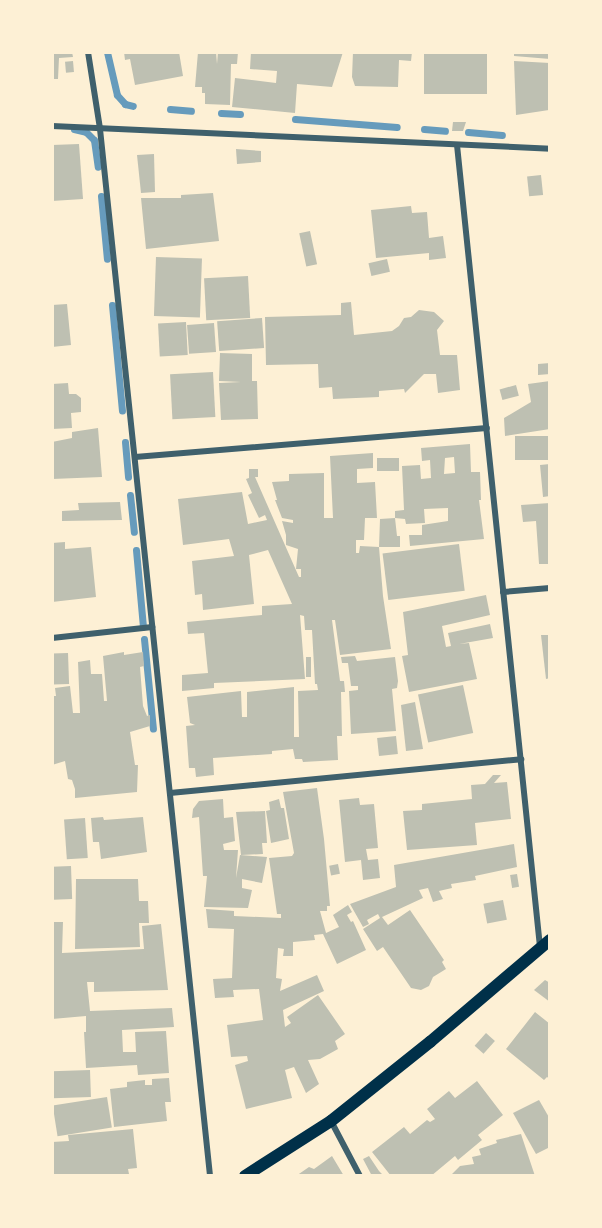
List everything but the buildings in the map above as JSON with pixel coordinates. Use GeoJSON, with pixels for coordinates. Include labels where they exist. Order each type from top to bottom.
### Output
{"type":"FeatureCollection","features":[{"type":"Feature","properties":{"kind":"main road"},"geometry":{"type":"LineString","coordinates":[[245,1176],[331,1121],[430,1042],[545,944]]}},
{"type":"Feature","properties":{"kind":"street"},"geometry":{"type":"LineString","coordinates":[[88,52],[100,129],[210,1176]]}},
{"type":"Feature","properties":{"kind":"street"},"geometry":{"type":"LineString","coordinates":[[52,126],[549,149]]}},
{"type":"Feature","properties":{"kind":"street"},"geometry":{"type":"LineString","coordinates":[[457,145],[521,759],[545,944]]}},
{"type":"Feature","properties":{"kind":"street"},"geometry":{"type":"LineString","coordinates":[[135,457],[487,429]]}},
{"type":"Feature","properties":{"kind":"street"},"geometry":{"type":"LineString","coordinates":[[503,592],[549,588]]}},
{"type":"Feature","properties":{"kind":"street"},"geometry":{"type":"LineString","coordinates":[[52,638],[152,627]]}},
{"type":"Feature","properties":{"kind":"street"},"geometry":{"type":"LineString","coordinates":[[170,793],[521,759]]}},
{"type":"Feature","properties":{"kind":"street"},"geometry":{"type":"LineString","coordinates":[[331,1121],[360,1176]]}},
{"type":"Feature","properties":{"kind":"waterway"},"geometry":{"type":"LineString","coordinates":[[107,52],[117,95],[125,104],[133,106]]}},
{"type":"Feature","properties":{"kind":"waterway"},"geometry":{"type":"LineString","coordinates":[[170,109],[191,111]]}},
{"type":"Feature","properties":{"kind":"waterway"},"geometry":{"type":"LineString","coordinates":[[221,113],[240,114]]}},
{"type":"Feature","properties":{"kind":"waterway"},"geometry":{"type":"LineString","coordinates":[[295,119],[397,127]]}},
{"type":"Feature","properties":{"kind":"waterway"},"geometry":{"type":"LineString","coordinates":[[74,129],[86,132],[94,140],[98,167]]}},
{"type":"Feature","properties":{"kind":"waterway"},"geometry":{"type":"LineString","coordinates":[[424,129],[445,131]]}},
{"type":"Feature","properties":{"kind":"waterway"},"geometry":{"type":"LineString","coordinates":[[468,132],[502,135]]}},
{"type":"Feature","properties":{"kind":"waterway"},"geometry":{"type":"LineString","coordinates":[[101,196],[107,259]]}},
{"type":"Feature","properties":{"kind":"waterway"},"geometry":{"type":"LineString","coordinates":[[112,305],[122,411]]}},
{"type":"Feature","properties":{"kind":"waterway"},"geometry":{"type":"LineString","coordinates":[[125,442],[128,477]]}},
{"type":"Feature","properties":{"kind":"waterway"},"geometry":{"type":"LineString","coordinates":[[130,495],[134,532]]}},
{"type":"Feature","properties":{"kind":"waterway"},"geometry":{"type":"LineString","coordinates":[[136,550],[143,627]]}},
{"type":"Feature","properties":{"kind":"waterway"},"geometry":{"type":"LineString","coordinates":[[144,639],[153,729]]}}]}
